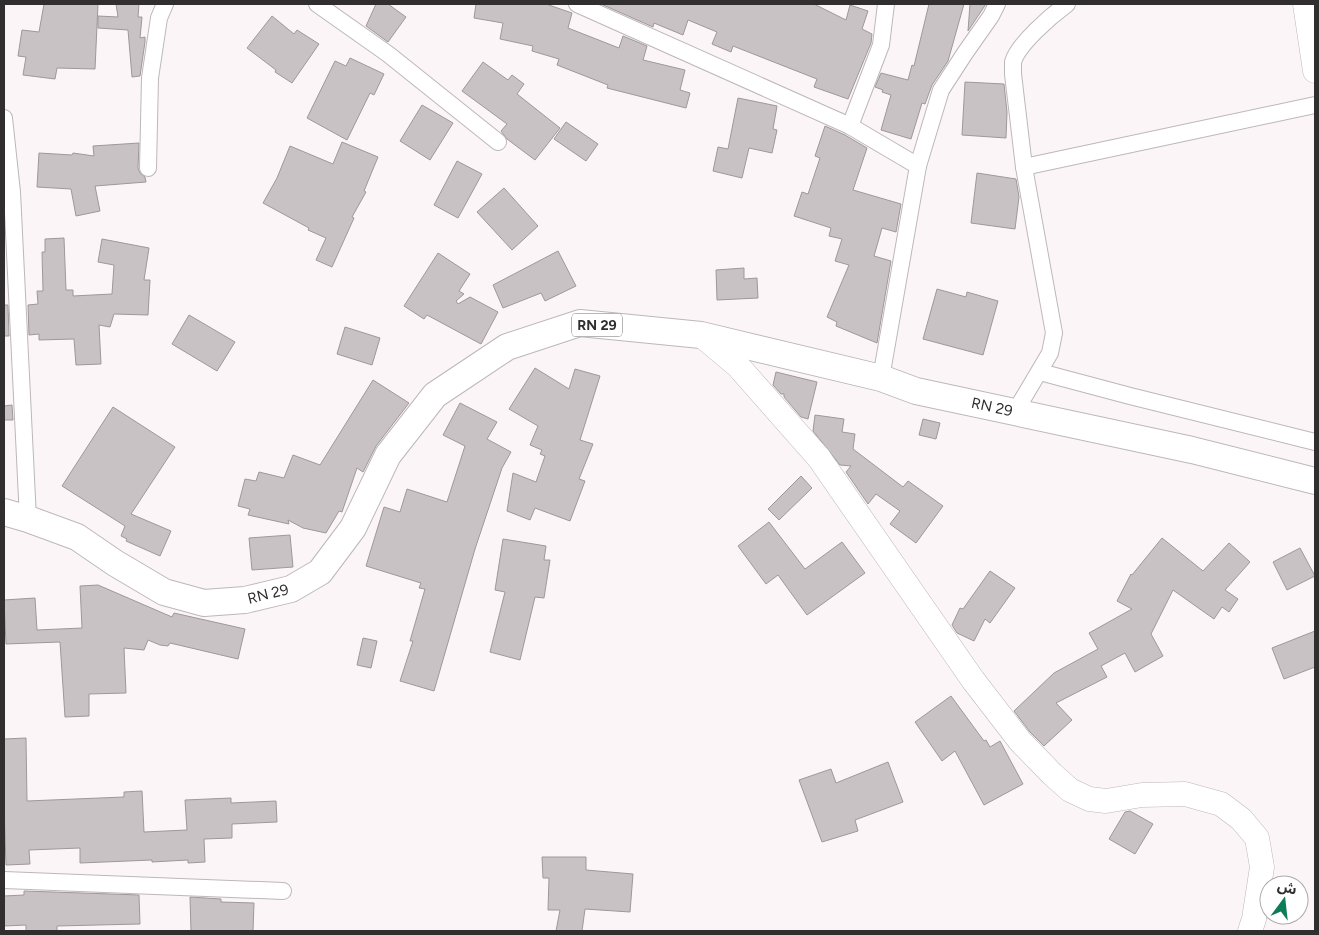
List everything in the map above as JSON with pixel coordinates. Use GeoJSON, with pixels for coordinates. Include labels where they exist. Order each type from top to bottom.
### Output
{"type":"FeatureCollection","features":[{"type":"Feature","properties":{"kind":"main road"},"geometry":{"type":"LineString","coordinates":[[1305,4],[1315,71]]}},
{"type":"Feature","properties":{"kind":"main road","name":"RN 29"},"geometry":{"type":"LineString","coordinates":[[16,515],[77,537],[115,563],[164,592],[204,603],[245,600],[291,589],[320,572],[353,528],[388,455],[435,394],[507,347],[580,323],[702,335],[881,378],[916,391],[1192,450],[1315,481]]}},
{"type":"Feature","properties":{"kind":"main road"},"geometry":{"type":"LineString","coordinates":[[702,335],[738,366],[819,458],[973,680],[1020,741],[1052,774],[1070,790],[1089,799],[1106,801],[1142,795],[1185,794],[1222,804],[1241,819],[1257,838],[1262,867],[1254,919],[1250,931]]}},
{"type":"Feature","properties":{"kind":"street"},"geometry":{"type":"LineString","coordinates":[[148,168],[150,78],[159,18],[166,4]]}},
{"type":"Feature","properties":{"kind":"street"},"geometry":{"type":"LineString","coordinates":[[317,4],[388,54],[498,142]]}},
{"type":"Feature","properties":{"kind":"street"},"geometry":{"type":"LineString","coordinates":[[576,4],[850,126],[918,166]]}},
{"type":"Feature","properties":{"kind":"street"},"geometry":{"type":"LineString","coordinates":[[881,378],[918,166],[941,90],[964,53],[991,16],[996,4]]}},
{"type":"Feature","properties":{"kind":"street"},"geometry":{"type":"LineString","coordinates":[[850,126],[881,45],[884,5]]}},
{"type":"Feature","properties":{"kind":"street"},"geometry":{"type":"LineString","coordinates":[[1015,412],[1050,353],[1054,332],[1024,167],[1013,74],[1014,62],[1019,50],[1064,5]]}},
{"type":"Feature","properties":{"kind":"street"},"geometry":{"type":"LineString","coordinates":[[1024,167],[1315,105]]}},
{"type":"Feature","properties":{"kind":"street"},"geometry":{"type":"LineString","coordinates":[[4,118],[12,192],[16,515]]}},
{"type":"Feature","properties":{"kind":"street"},"geometry":{"type":"LineString","coordinates":[[1040,372],[1315,442]]}},
{"type":"Feature","properties":{"kind":"street"},"geometry":{"type":"LineString","coordinates":[[4,880],[283,892]]}},
{"type":"Feature","properties":{"kind":"building"},"geometry":{"type":"Polygon","coordinates":[[[44,4],[98,4],[95,69],[57,68],[55,79],[23,75],[26,57],[18,56],[22,30],[39,32],[44,4]]]}},
{"type":"Feature","properties":{"kind":"building"},"geometry":{"type":"Polygon","coordinates":[[[116,4],[139,4],[138,17],[142,17],[140,38],[145,37],[140,76],[132,77],[128,30],[98,28],[98,16],[118,17],[116,4]]]}},
{"type":"Feature","properties":{"kind":"building"},"geometry":{"type":"Polygon","coordinates":[[[376,4],[388,4],[406,17],[388,42],[366,26],[376,4]]]}},
{"type":"Feature","properties":{"kind":"building"},"geometry":{"type":"Polygon","coordinates":[[[476,4],[546,4],[572,13],[568,28],[619,48],[623,36],[647,46],[643,60],[685,70],[680,90],[690,93],[686,108],[607,88],[608,85],[557,65],[559,59],[532,51],[533,46],[500,39],[503,23],[474,18],[476,4]]]}},
{"type":"Feature","properties":{"kind":"building"},"geometry":{"type":"Polygon","coordinates":[[[601,4],[814,4],[846,20],[850,5],[868,11],[862,29],[872,34],[871,43],[848,99],[814,87],[817,79],[733,46],[731,52],[712,44],[717,32],[688,20],[683,35],[654,23],[653,27],[601,4]]]}},
{"type":"Feature","properties":{"kind":"building"},"geometry":{"type":"Polygon","coordinates":[[[929,4],[964,4],[948,61],[932,85],[925,104],[922,103],[911,139],[881,130],[891,95],[875,87],[881,73],[908,80],[912,65],[914,66],[929,4]]]}},
{"type":"Feature","properties":{"kind":"building"},"geometry":{"type":"Polygon","coordinates":[[[970,4],[986,4],[968,31],[970,4]]]}},
{"type":"Feature","properties":{"kind":"building"},"geometry":{"type":"Polygon","coordinates":[[[272,16],[294,34],[297,30],[319,44],[292,83],[275,72],[276,70],[247,48],[272,16]]]}},
{"type":"Feature","properties":{"kind":"building"},"geometry":{"type":"Polygon","coordinates":[[[350,58],[384,74],[374,95],[370,93],[347,140],[307,118],[335,61],[346,66],[350,58]]]}},
{"type":"Feature","properties":{"kind":"building"},"geometry":{"type":"Polygon","coordinates":[[[483,62],[508,80],[512,75],[524,84],[517,94],[560,128],[535,160],[507,139],[501,131],[507,124],[462,91],[483,62]]]}},
{"type":"Feature","properties":{"kind":"building"},"geometry":{"type":"Polygon","coordinates":[[[965,82],[1004,84],[1007,112],[1006,138],[962,135],[965,82]]]}},
{"type":"Feature","properties":{"kind":"building"},"geometry":{"type":"Polygon","coordinates":[[[738,98],[777,106],[773,129],[777,130],[772,153],[749,148],[742,178],[713,171],[718,147],[728,149],[738,98]]]}},
{"type":"Feature","properties":{"kind":"building"},"geometry":{"type":"Polygon","coordinates":[[[422,105],[453,123],[430,160],[400,141],[422,105]]]}},
{"type":"Feature","properties":{"kind":"building"},"geometry":{"type":"Polygon","coordinates":[[[566,122],[598,144],[586,161],[554,139],[566,122]]]}},
{"type":"Feature","properties":{"kind":"building"},"geometry":{"type":"Polygon","coordinates":[[[825,126],[867,148],[853,190],[901,204],[896,232],[882,228],[874,256],[891,261],[877,343],[836,326],[837,322],[827,317],[849,265],[835,261],[842,239],[829,236],[831,228],[794,216],[802,192],[808,194],[820,158],[815,156],[825,126]]]}},
{"type":"Feature","properties":{"kind":"building"},"geometry":{"type":"Polygon","coordinates":[[[342,142],[378,157],[364,191],[366,192],[352,217],[354,218],[332,267],[316,260],[326,238],[308,230],[309,228],[263,203],[277,178],[290,146],[333,164],[342,142]]]}},
{"type":"Feature","properties":{"kind":"building"},"geometry":{"type":"Polygon","coordinates":[[[139,143],[138,168],[145,177],[146,182],[95,186],[100,211],[76,216],[71,189],[37,187],[39,153],[72,155],[73,153],[94,156],[93,146],[139,143]]]}},
{"type":"Feature","properties":{"kind":"building"},"geometry":{"type":"Polygon","coordinates":[[[457,161],[482,174],[458,218],[434,205],[457,161]]]}},
{"type":"Feature","properties":{"kind":"building"},"geometry":{"type":"Polygon","coordinates":[[[977,173],[1016,179],[1019,197],[1015,229],[971,223],[977,173]]]}},
{"type":"Feature","properties":{"kind":"building"},"geometry":{"type":"Polygon","coordinates":[[[504,188],[538,226],[512,250],[477,212],[504,188]]]}},
{"type":"Feature","properties":{"kind":"building"},"geometry":{"type":"Polygon","coordinates":[[[64,238],[66,290],[73,290],[73,296],[112,294],[114,265],[98,262],[102,239],[149,248],[144,280],[150,280],[148,315],[114,314],[110,327],[99,325],[101,364],[76,365],[74,339],[39,340],[39,334],[29,335],[28,305],[38,304],[37,291],[43,291],[42,252],[45,252],[45,239],[64,238]]]}},
{"type":"Feature","properties":{"kind":"building"},"geometry":{"type":"Polygon","coordinates":[[[558,251],[576,286],[545,301],[541,293],[503,308],[493,285],[558,251]]]}},
{"type":"Feature","properties":{"kind":"building"},"geometry":{"type":"Polygon","coordinates":[[[438,253],[470,274],[459,291],[464,294],[456,301],[458,304],[470,297],[498,312],[481,344],[427,315],[424,319],[404,306],[438,253]]]}},
{"type":"Feature","properties":{"kind":"building"},"geometry":{"type":"Polygon","coordinates":[[[744,268],[744,279],[757,278],[758,298],[717,300],[716,270],[744,268]]]}},
{"type":"Feature","properties":{"kind":"building"},"geometry":{"type":"Polygon","coordinates":[[[937,289],[966,297],[967,292],[998,301],[983,355],[923,339],[937,289]]]}},
{"type":"Feature","properties":{"kind":"building"},"geometry":{"type":"Polygon","coordinates":[[[4,305],[8,305],[9,336],[4,336],[4,305]]]}},
{"type":"Feature","properties":{"kind":"building"},"geometry":{"type":"Polygon","coordinates":[[[189,315],[235,342],[217,371],[172,344],[189,315]]]}},
{"type":"Feature","properties":{"kind":"building"},"geometry":{"type":"Polygon","coordinates":[[[345,327],[380,338],[372,365],[337,354],[345,327]]]}},
{"type":"Feature","properties":{"kind":"building"},"geometry":{"type":"Polygon","coordinates":[[[535,368],[569,389],[575,369],[600,376],[580,440],[593,444],[579,479],[585,481],[570,521],[535,508],[530,520],[507,511],[513,473],[536,482],[545,456],[540,454],[542,450],[530,445],[538,426],[509,409],[535,368]]]}},
{"type":"Feature","properties":{"kind":"building"},"geometry":{"type":"Polygon","coordinates":[[[776,372],[817,382],[808,419],[801,417],[784,397],[784,394],[781,394],[773,385],[776,372]]]}},
{"type":"Feature","properties":{"kind":"building"},"geometry":{"type":"Polygon","coordinates":[[[373,380],[409,403],[376,446],[363,472],[357,468],[342,512],[339,511],[326,533],[303,528],[288,520],[289,524],[248,515],[250,509],[238,506],[245,479],[256,481],[259,472],[284,478],[293,455],[320,465],[373,380]]]}},
{"type":"Feature","properties":{"kind":"building"},"geometry":{"type":"Polygon","coordinates":[[[460,403],[497,422],[487,439],[511,452],[502,468],[475,549],[434,691],[400,681],[413,641],[410,641],[425,589],[419,588],[421,583],[366,566],[384,507],[400,512],[407,489],[447,502],[465,446],[443,435],[460,403]]]}},
{"type":"Feature","properties":{"kind":"building"},"geometry":{"type":"Polygon","coordinates":[[[12,405],[13,420],[4,420],[4,406],[12,405]]]}},
{"type":"Feature","properties":{"kind":"building"},"geometry":{"type":"Polygon","coordinates":[[[113,407],[175,447],[131,514],[171,531],[160,556],[126,541],[127,539],[121,536],[125,526],[62,486],[113,407]]]}},
{"type":"Feature","properties":{"kind":"building"},"geometry":{"type":"Polygon","coordinates":[[[815,415],[844,419],[842,432],[855,434],[853,449],[903,487],[908,481],[943,506],[916,543],[890,524],[900,511],[876,494],[868,504],[846,472],[851,466],[840,465],[813,431],[815,415]]]}},
{"type":"Feature","properties":{"kind":"building"},"geometry":{"type":"Polygon","coordinates":[[[923,419],[940,423],[936,439],[919,435],[923,419]]]}},
{"type":"Feature","properties":{"kind":"building"},"geometry":{"type":"Polygon","coordinates":[[[801,476],[812,488],[779,520],[768,509],[801,476]]]}},
{"type":"Feature","properties":{"kind":"building"},"geometry":{"type":"Polygon","coordinates":[[[769,522],[805,569],[842,542],[865,573],[807,615],[778,575],[766,584],[738,546],[769,522]]]}},
{"type":"Feature","properties":{"kind":"building"},"geometry":{"type":"Polygon","coordinates":[[[290,535],[293,567],[252,570],[249,538],[290,535]]]}},
{"type":"Feature","properties":{"kind":"building"},"geometry":{"type":"Polygon","coordinates":[[[1162,538],[1203,571],[1229,543],[1250,562],[1225,590],[1238,599],[1229,612],[1222,607],[1214,619],[1173,590],[1151,634],[1163,656],[1135,672],[1125,653],[1101,666],[1107,677],[1056,703],[1072,720],[1044,746],[1030,732],[1014,711],[1054,673],[1098,649],[1089,633],[1132,609],[1117,601],[1131,574],[1162,538]]]}},
{"type":"Feature","properties":{"kind":"building"},"geometry":{"type":"Polygon","coordinates":[[[503,539],[546,546],[544,560],[550,560],[544,598],[535,597],[520,660],[490,652],[505,592],[495,590],[503,539]]]}},
{"type":"Feature","properties":{"kind":"building"},"geometry":{"type":"Polygon","coordinates":[[[1300,548],[1315,576],[1287,590],[1273,562],[1300,548]]]}},
{"type":"Feature","properties":{"kind":"building"},"geometry":{"type":"Polygon","coordinates":[[[990,571],[1015,588],[990,623],[985,619],[974,641],[957,633],[952,625],[960,608],[963,609],[990,571]]]}},
{"type":"Feature","properties":{"kind":"building"},"geometry":{"type":"Polygon","coordinates":[[[98,585],[172,617],[174,613],[245,629],[238,659],[170,643],[168,646],[160,645],[148,640],[144,650],[124,648],[126,693],[89,694],[89,716],[65,717],[60,642],[6,644],[4,600],[35,598],[37,630],[82,628],[80,586],[98,585]]]}},
{"type":"Feature","properties":{"kind":"building"},"geometry":{"type":"Polygon","coordinates":[[[1315,631],[1315,667],[1284,679],[1272,648],[1315,631]]]}},
{"type":"Feature","properties":{"kind":"building"},"geometry":{"type":"Polygon","coordinates":[[[363,638],[377,641],[371,668],[357,665],[363,638]]]}},
{"type":"Feature","properties":{"kind":"building"},"geometry":{"type":"Polygon","coordinates":[[[951,696],[990,747],[1000,741],[1023,784],[984,805],[955,751],[942,761],[915,722],[951,696]]]}},
{"type":"Feature","properties":{"kind":"building"},"geometry":{"type":"Polygon","coordinates":[[[26,738],[27,801],[124,797],[124,792],[142,791],[144,832],[187,830],[185,800],[231,798],[231,803],[276,801],[277,822],[232,824],[232,838],[204,839],[205,862],[188,863],[188,860],[152,862],[152,860],[80,863],[80,848],[29,850],[30,864],[6,865],[4,739],[26,738]]]}},
{"type":"Feature","properties":{"kind":"building"},"geometry":{"type":"Polygon","coordinates":[[[888,762],[903,802],[855,820],[858,831],[822,842],[799,780],[831,769],[836,783],[888,762]]]}},
{"type":"Feature","properties":{"kind":"building"},"geometry":{"type":"Polygon","coordinates":[[[1130,811],[1153,824],[1135,854],[1109,839],[1125,812],[1130,811]]]}},
{"type":"Feature","properties":{"kind":"building"},"geometry":{"type":"Polygon","coordinates":[[[542,857],[586,857],[586,870],[633,874],[630,912],[585,909],[582,931],[556,931],[560,910],[548,910],[549,878],[543,878],[542,857]]]}},
{"type":"Feature","properties":{"kind":"building"},"geometry":{"type":"Polygon","coordinates":[[[24,891],[139,895],[140,924],[57,926],[57,931],[26,931],[26,925],[4,926],[4,896],[24,895],[24,891]]]}},
{"type":"Feature","properties":{"kind":"building"},"geometry":{"type":"Polygon","coordinates":[[[190,897],[221,899],[221,902],[254,903],[253,931],[191,931],[190,897]]]}}]}
